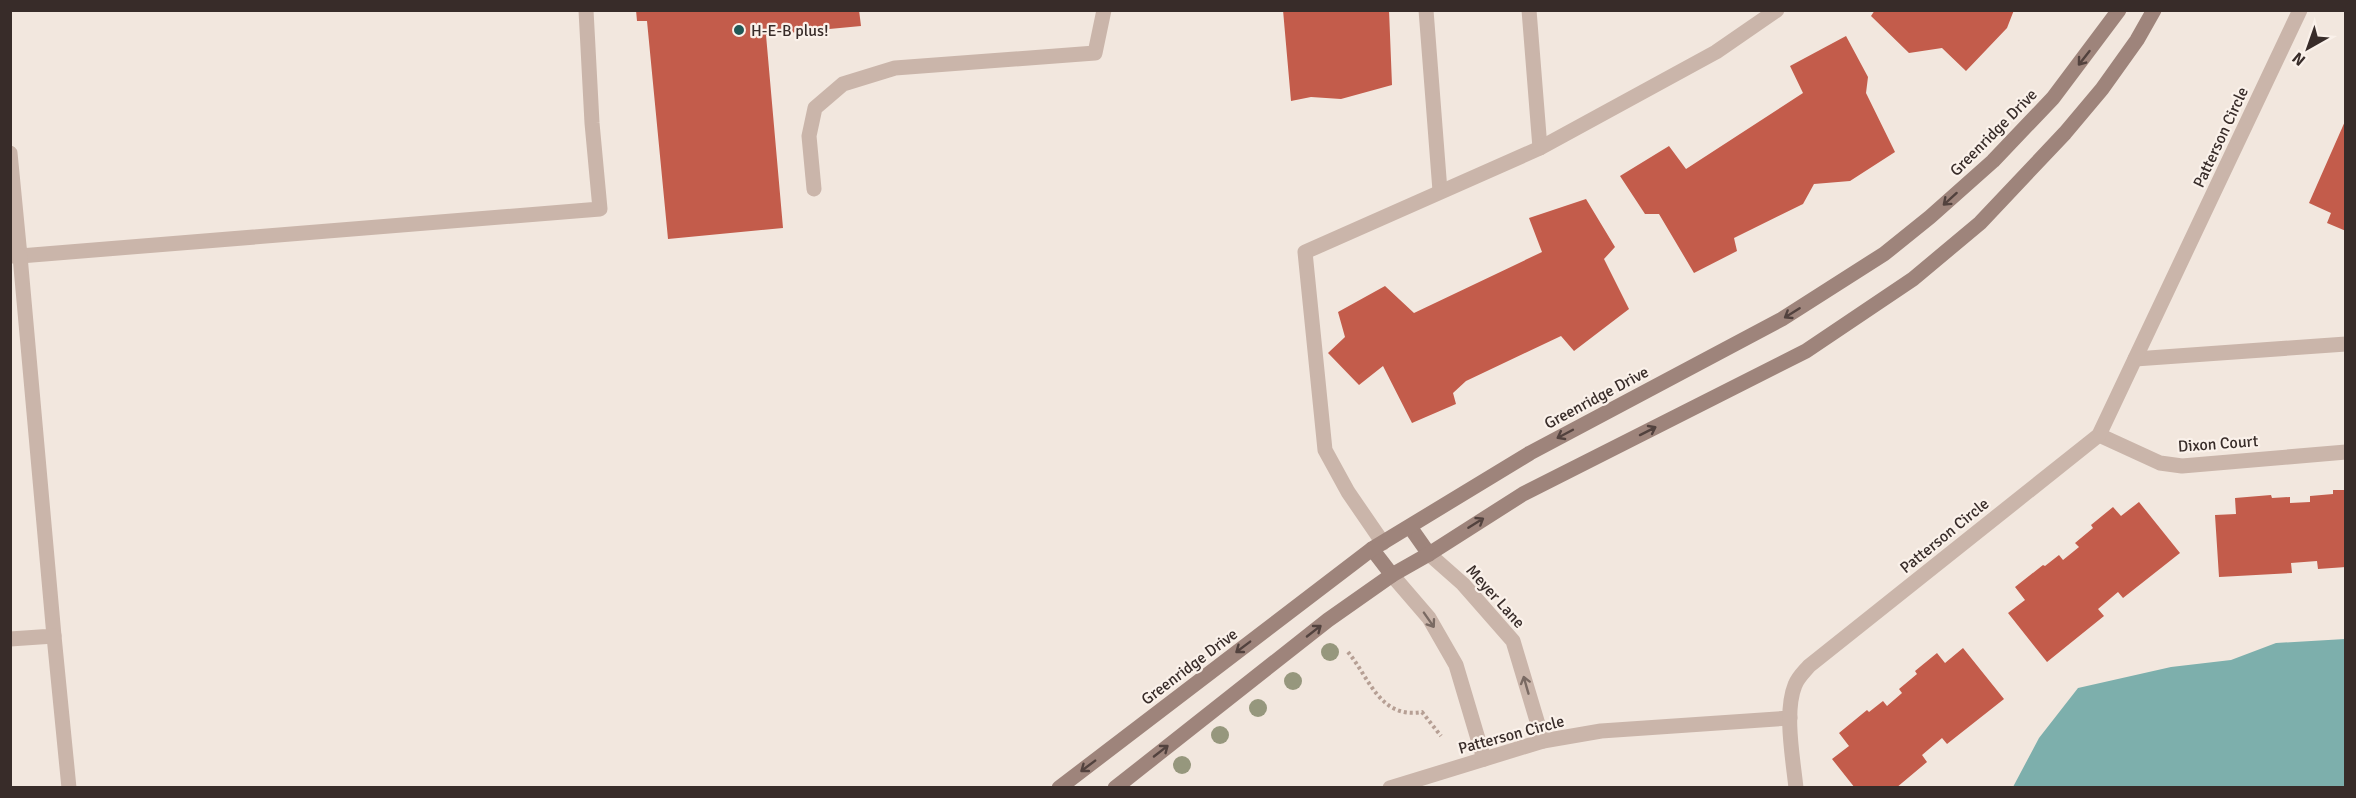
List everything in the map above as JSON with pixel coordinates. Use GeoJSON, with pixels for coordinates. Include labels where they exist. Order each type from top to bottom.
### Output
{"type":"FeatureCollection","features":[{"type":"Feature","properties":{"kind":"street"},"geometry":{"type":"LineString","coordinates":[[15,256],[600,208],[592,123],[586,10]]}},
{"type":"Feature","properties":{"kind":"street"},"geometry":{"type":"LineString","coordinates":[[814,189],[809,136],[815,108],[843,84],[895,68],[1095,53],[1104,10]]}},
{"type":"Feature","properties":{"kind":"street"},"geometry":{"type":"LineString","coordinates":[[1426,10],[1440,191]]}},
{"type":"Feature","properties":{"kind":"street"},"geometry":{"type":"LineString","coordinates":[[1529,10],[1540,148]]}},
{"type":"Feature","properties":{"kind":"street"},"geometry":{"type":"LineString","coordinates":[[1484,759],[1456,665],[1429,618],[1392,575],[1325,450],[1305,252],[1540,148],[1716,52],[1777,10]]}},
{"type":"Feature","properties":{"kind":"street","name":"Greenridge Drive"},"geometry":{"type":"LineString","coordinates":[[1059,788],[1378,546],[1530,453],[1782,319],[1884,254],[1993,161],[2053,98],[2119,10]]}},
{"type":"Feature","properties":{"kind":"street"},"geometry":{"type":"LineString","coordinates":[[1115,788],[1328,620],[1392,575],[1523,494],[1806,351],[1913,279],[1980,223],[2065,133],[2102,89],[2154,10]]}},
{"type":"Feature","properties":{"kind":"street","name":"Patterson Circle"},"geometry":{"type":"LineString","coordinates":[[1390,788],[1422,782],[1484,759],[1543,741],[1601,731],[1790,718],[1794,687],[1809,666],[2099,435],[2300,10]]}},
{"type":"Feature","properties":{"kind":"street"},"geometry":{"type":"LineString","coordinates":[[10,153],[15,256],[69,788]]}},
{"type":"Feature","properties":{"kind":"street"},"geometry":{"type":"LineString","coordinates":[[2135,359],[2346,344]]}},
{"type":"Feature","properties":{"kind":"street","name":"Dixon Court"},"geometry":{"type":"LineString","coordinates":[[2099,435],[2160,463],[2182,466],[2346,452]]}},
{"type":"Feature","properties":{"kind":"street"},"geometry":{"type":"LineString","coordinates":[[1410,527],[1429,554]]}},
{"type":"Feature","properties":{"kind":"street","name":"Meyer Lane"},"geometry":{"type":"LineString","coordinates":[[1429,554],[1463,584],[1513,641],[1543,741]]}},
{"type":"Feature","properties":{"kind":"street"},"geometry":{"type":"LineString","coordinates":[[10,639],[54,636]]}},
{"type":"Feature","properties":{"kind":"street"},"geometry":{"type":"LineString","coordinates":[[1790,718],[1796,788]]}},
{"type":"Feature","properties":{"kind":"path"},"geometry":{"type":"LineString","coordinates":[[1348,652],[1387,705],[1403,712],[1422,712],[1441,736]]}},
{"type":"Feature","properties":{"kind":"water"},"geometry":{"type":"Polygon","coordinates":[[[2345,639],[2345,787],[2013,787],[2039,738],[2078,688],[2171,667],[2231,660],[2276,643],[2345,639]]]}},
{"type":"Feature","properties":{"kind":"building"},"geometry":{"type":"Polygon","coordinates":[[[636,10],[859,10],[861,26],[766,35],[783,228],[668,239],[647,21],[637,21],[636,10]]]}},
{"type":"Feature","properties":{"kind":"building"},"geometry":{"type":"Polygon","coordinates":[[[1283,10],[1389,10],[1392,85],[1341,99],[1311,97],[1291,101],[1283,10]]]}},
{"type":"Feature","properties":{"kind":"building"},"geometry":{"type":"Polygon","coordinates":[[[1875,10],[2014,10],[2007,28],[1966,71],[1942,48],[1909,53],[1871,16],[1875,10]]]}},
{"type":"Feature","properties":{"kind":"building"},"geometry":{"type":"Polygon","coordinates":[[[1846,36],[1868,77],[1866,93],[1895,152],[1850,181],[1814,184],[1803,204],[1734,238],[1737,251],[1694,273],[1659,214],[1645,214],[1620,176],[1669,146],[1686,169],[1803,93],[1790,66],[1846,36]]]}},
{"type":"Feature","properties":{"kind":"building"},"geometry":{"type":"Polygon","coordinates":[[[2346,119],[2346,231],[2327,223],[2331,213],[2309,203],[2346,119]]]}},
{"type":"Feature","properties":{"kind":"building"},"geometry":{"type":"Polygon","coordinates":[[[1586,199],[1615,247],[1604,259],[1629,309],[1574,351],[1561,336],[1466,381],[1453,393],[1456,404],[1412,423],[1383,366],[1359,385],[1328,353],[1345,337],[1338,312],[1385,286],[1414,313],[1542,252],[1529,218],[1586,199]]]}},
{"type":"Feature","properties":{"kind":"building"},"geometry":{"type":"Polygon","coordinates":[[[2333,490],[2346,490],[2346,567],[2318,569],[2317,561],[2291,563],[2292,573],[2219,577],[2215,515],[2236,514],[2235,498],[2271,495],[2272,498],[2290,497],[2290,503],[2310,502],[2310,496],[2333,494],[2333,490]]]}},
{"type":"Feature","properties":{"kind":"building"},"geometry":{"type":"Polygon","coordinates":[[[2139,502],[2180,553],[2123,598],[2118,592],[2098,609],[2104,616],[2047,662],[2008,613],[2025,600],[2015,587],[2059,555],[2063,560],[2079,547],[2075,543],[2093,528],[2091,525],[2113,507],[2121,516],[2139,502]]]}},
{"type":"Feature","properties":{"kind":"building"},"geometry":{"type":"Polygon","coordinates":[[[1963,648],[2004,699],[1947,744],[1942,738],[1922,755],[1927,762],[1896,788],[1855,788],[1832,759],[1849,746],[1839,733],[1867,710],[1869,712],[1883,701],[1887,706],[1902,693],[1899,689],[1917,674],[1915,671],[1937,653],[1945,663],[1963,648]]]}},
{"type":"Feature","properties":{"kind":"place","name":"H-E-B plus!"},"geometry":{"type":"Point","coordinates":[739,30]}}]}
